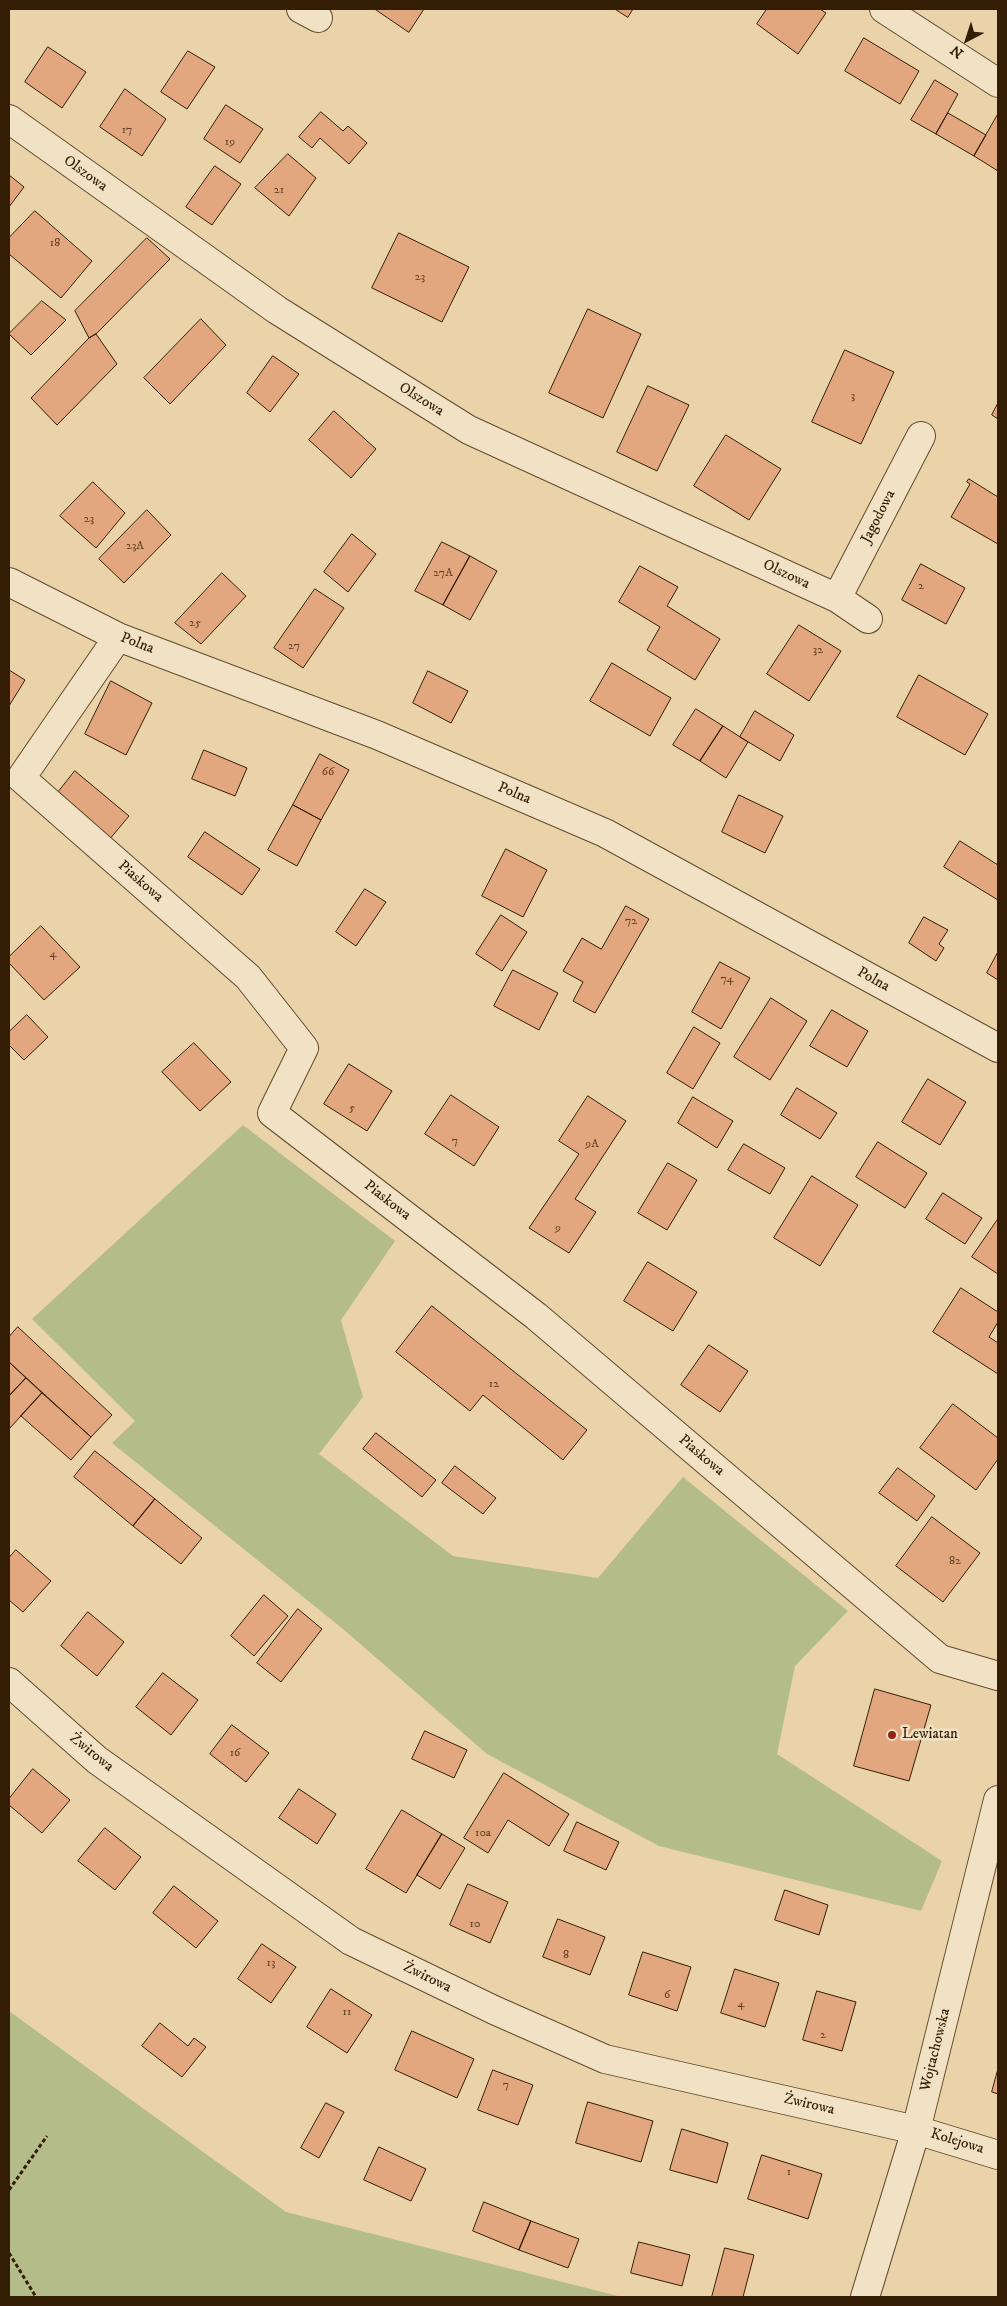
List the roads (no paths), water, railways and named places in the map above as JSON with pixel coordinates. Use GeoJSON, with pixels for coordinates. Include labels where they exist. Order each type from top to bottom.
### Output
{"type":"FeatureCollection","features":[{"type":"Feature","properties":{"kind":"street"},"geometry":{"type":"LineString","coordinates":[[884,9],[998,83]]}},
{"type":"Feature","properties":{"kind":"street","name":"Olszowa"},"geometry":{"type":"LineString","coordinates":[[9,119],[277,310],[468,430],[838,598],[868,619]]}},
{"type":"Feature","properties":{"kind":"street","name":"Jagodowa"},"geometry":{"type":"LineString","coordinates":[[838,598],[920,436]]}},
{"type":"Feature","properties":{"kind":"street","name":"Polna"},"geometry":{"type":"LineString","coordinates":[[9,582],[118,637],[377,735],[605,833],[998,1048]]}},
{"type":"Feature","properties":{"kind":"street","name":"Piaskowa"},"geometry":{"type":"LineString","coordinates":[[118,637],[21,778],[248,977],[304,1048],[272,1113],[536,1316],[940,1658],[998,1676]]}},
{"type":"Feature","properties":{"kind":"street","name":"Żwirowa"},"geometry":{"type":"LineString","coordinates":[[9,1682],[97,1760],[351,1941],[494,2010],[605,2058],[916,2130]]}},
{"type":"Feature","properties":{"kind":"street","name":"Wojtachowska"},"geometry":{"type":"LineString","coordinates":[[865,2297],[916,2130],[998,1800]]}},
{"type":"Feature","properties":{"kind":"street","name":"Kolejowa"},"geometry":{"type":"LineString","coordinates":[[916,2130],[998,2155]]}},
{"type":"Feature","properties":{"kind":"place","name":"Lewiatan"},"geometry":{"type":"Point","coordinates":[892,1735]}}]}
